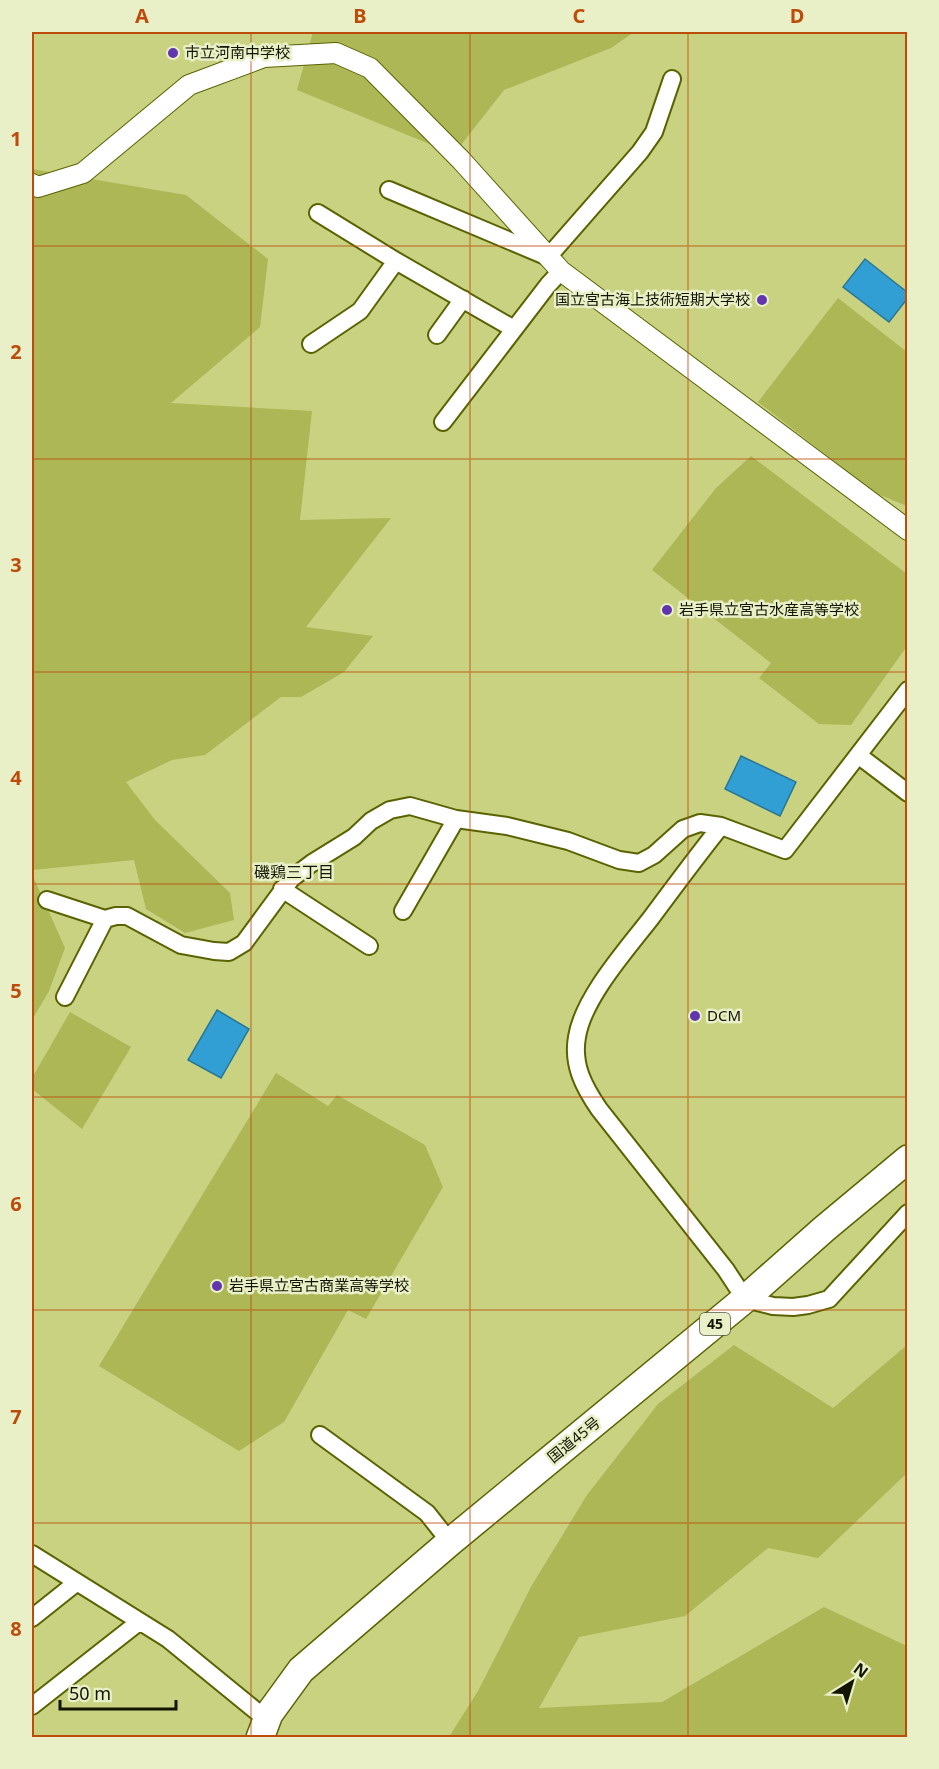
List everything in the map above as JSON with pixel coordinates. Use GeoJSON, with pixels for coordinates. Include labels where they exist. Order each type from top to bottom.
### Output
{"type":"FeatureCollection","features":[{"type":"Feature","properties":{"kind":"highway","name":"国道45号"},"geometry":{"type":"LineString","coordinates":[[263,1728],[301,1670],[450,1542],[746,1299],[824,1229],[908,1159]]}},
{"type":"Feature","properties":{"kind":"street"},"geometry":{"type":"LineString","coordinates":[[32,184],[38,186],[83,173],[189,85],[264,57],[336,53],[370,68],[461,160],[555,264],[908,530]]}},
{"type":"Feature","properties":{"kind":"street"},"geometry":{"type":"LineString","coordinates":[[443,422],[514,329],[555,264],[654,132],[672,79]]}},
{"type":"Feature","properties":{"kind":"street"},"geometry":{"type":"LineString","coordinates":[[389,190],[555,264]]}},
{"type":"Feature","properties":{"kind":"street"},"geometry":{"type":"LineString","coordinates":[[318,213],[514,329]]}},
{"type":"Feature","properties":{"kind":"street"},"geometry":{"type":"LineString","coordinates":[[311,344],[360,311],[396,261]]}},
{"type":"Feature","properties":{"kind":"street"},"geometry":{"type":"LineString","coordinates":[[437,335],[463,299]]}},
{"type":"Feature","properties":{"kind":"street"},"geometry":{"type":"LineString","coordinates":[[47,900],[105,919],[127,916],[181,945],[229,952],[244,943],[291,879],[354,837],[371,821],[390,810],[410,806],[456,819],[536,832],[568,841],[619,861],[639,862],[654,855],[683,829],[700,823],[721,826],[785,850],[908,690]]}},
{"type":"Feature","properties":{"kind":"street"},"geometry":{"type":"LineString","coordinates":[[858,755],[908,793]]}},
{"type":"Feature","properties":{"kind":"street"},"geometry":{"type":"LineString","coordinates":[[403,911],[456,819]]}},
{"type":"Feature","properties":{"kind":"street"},"geometry":{"type":"LineString","coordinates":[[721,826],[611,970],[587,1007],[577,1036],[576,1064],[586,1089],[746,1299],[773,1306],[794,1307],[829,1299],[908,1213]]}},
{"type":"Feature","properties":{"kind":"street"},"geometry":{"type":"LineString","coordinates":[[282,889],[369,946]]}},
{"type":"Feature","properties":{"kind":"street"},"geometry":{"type":"LineString","coordinates":[[65,997],[105,919]]}},
{"type":"Feature","properties":{"kind":"street"},"geometry":{"type":"LineString","coordinates":[[320,1435],[427,1514],[450,1542]]}},
{"type":"Feature","properties":{"kind":"street"},"geometry":{"type":"LineString","coordinates":[[32,1554],[168,1639],[263,1728]]}},
{"type":"Feature","properties":{"kind":"street"},"geometry":{"type":"LineString","coordinates":[[32,1618],[76,1583]]}},
{"type":"Feature","properties":{"kind":"street"},"geometry":{"type":"LineString","coordinates":[[32,1706],[139,1622]]}},
{"type":"Feature","properties":{"kind":"green space"},"geometry":{"type":"Polygon","coordinates":[[[313,32],[634,32],[611,48],[504,90],[454,154],[297,90],[313,32]]]}},
{"type":"Feature","properties":{"kind":"green space"},"geometry":{"type":"Polygon","coordinates":[[[32,169],[186,195],[268,259],[260,327],[171,403],[312,411],[300,520],[391,518],[306,627],[373,636],[344,672],[301,697],[281,697],[205,755],[172,760],[126,782],[155,820],[230,893],[234,920],[185,933],[146,909],[134,860],[32,870],[32,169]]]}},
{"type":"Feature","properties":{"kind":"green space"},"geometry":{"type":"Polygon","coordinates":[[[838,298],[907,352],[907,506],[875,493],[758,402],[838,298]]]}},
{"type":"Feature","properties":{"kind":"green space"},"geometry":{"type":"Polygon","coordinates":[[[751,456],[907,574],[907,646],[851,725],[819,724],[759,678],[771,663],[652,570],[716,488],[751,456]]]}},
{"type":"Feature","properties":{"kind":"green space"},"geometry":{"type":"Polygon","coordinates":[[[32,874],[65,948],[49,991],[32,1020],[32,874]]]}},
{"type":"Feature","properties":{"kind":"green space"},"geometry":{"type":"Polygon","coordinates":[[[70,1012],[131,1047],[82,1129],[32,1089],[32,1078],[70,1012]]]}},
{"type":"Feature","properties":{"kind":"green space"},"geometry":{"type":"Polygon","coordinates":[[[276,1073],[328,1106],[337,1095],[425,1145],[443,1187],[366,1319],[348,1310],[284,1422],[239,1451],[99,1366],[276,1073]]]}},
{"type":"Feature","properties":{"kind":"green space"},"geometry":{"type":"Polygon","coordinates":[[[734,1345],[833,1408],[907,1345],[907,1473],[818,1558],[768,1548],[685,1616],[579,1637],[539,1708],[662,1702],[824,1607],[907,1646],[907,1737],[449,1737],[478,1691],[532,1585],[587,1495],[658,1404],[734,1345]]]}},
{"type":"Feature","properties":{"kind":"water"},"geometry":{"type":"Polygon","coordinates":[[[865,259],[907,292],[907,299],[889,322],[843,287],[865,259]]]}},
{"type":"Feature","properties":{"kind":"water"},"geometry":{"type":"Polygon","coordinates":[[[741,756],[796,782],[780,816],[725,789],[741,756]]]}},
{"type":"Feature","properties":{"kind":"water"},"geometry":{"type":"Polygon","coordinates":[[[217,1010],[249,1029],[221,1078],[188,1060],[217,1010]]]}},
{"type":"Feature","properties":{"kind":"place","name":"市立河南中学校"},"geometry":{"type":"Point","coordinates":[173,53]}},
{"type":"Feature","properties":{"kind":"place","name":"国立宮古海上技術短期大学校"},"geometry":{"type":"Point","coordinates":[762,300]}},
{"type":"Feature","properties":{"kind":"place","name":"岩手県立宮古水産高等学校"},"geometry":{"type":"Point","coordinates":[667,610]}},
{"type":"Feature","properties":{"kind":"place","name":"DCM"},"geometry":{"type":"Point","coordinates":[695,1016]}},
{"type":"Feature","properties":{"kind":"place","name":"岩手県立宮古商業高等学校"},"geometry":{"type":"Point","coordinates":[217,1286]}},
{"type":"Feature","properties":{"kind":"district","name":"磯鶏三丁目"},"geometry":{"type":"Point","coordinates":[294,872]}}]}
